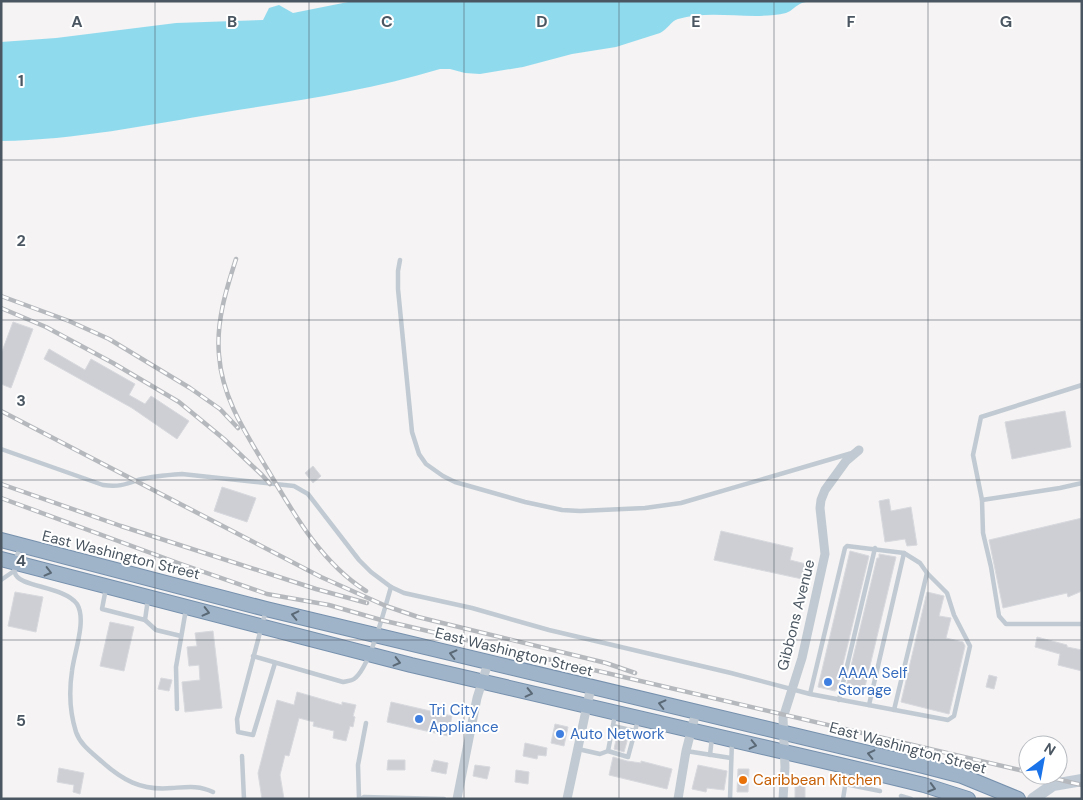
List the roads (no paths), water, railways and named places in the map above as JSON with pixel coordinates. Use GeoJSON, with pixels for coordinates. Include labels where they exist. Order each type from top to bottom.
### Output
{"type":"FeatureCollection","features":[{"type":"Feature","properties":{"kind":"highway","name":"East Washington Street"},"geometry":{"type":"LineString","coordinates":[[1,540],[266,609],[962,776],[1018,799]]}},
{"type":"Feature","properties":{"kind":"highway"},"geometry":{"type":"LineString","coordinates":[[1,559],[15,567],[106,586],[370,655],[587,706],[615,719],[636,725],[691,730],[924,785],[968,799]]}},
{"type":"Feature","properties":{"kind":"main road"},"geometry":{"type":"LineString","coordinates":[[1033,799],[1053,785],[1082,780]]}},
{"type":"Feature","properties":{"kind":"street","name":"Gibbons Avenue"},"geometry":{"type":"LineString","coordinates":[[783,799],[783,718],[802,658],[824,567],[825,540],[820,500],[846,461],[859,450]]}},
{"type":"Feature","properties":{"kind":"street"},"geometry":{"type":"LineString","coordinates":[[457,799],[476,698],[488,663]]}},
{"type":"Feature","properties":{"kind":"street"},"geometry":{"type":"LineString","coordinates":[[567,799],[591,687]]}},
{"type":"Feature","properties":{"kind":"street"},"geometry":{"type":"LineString","coordinates":[[678,799],[686,752],[696,712]]}},
{"type":"Feature","properties":{"kind":"lane"},"geometry":{"type":"LineString","coordinates":[[400,260],[398,289],[414,444],[426,464],[455,482],[525,502],[562,510],[645,508],[681,503],[859,450]]}},
{"type":"Feature","properties":{"kind":"lane"},"geometry":{"type":"LineString","coordinates":[[1082,385],[981,416],[973,454],[982,500],[983,533],[999,616],[1006,624],[1082,624]]}},
{"type":"Feature","properties":{"kind":"lane"},"geometry":{"type":"LineString","coordinates":[[1,449],[108,486],[124,486],[147,478],[182,474],[294,486],[308,494],[359,560],[371,572],[391,587],[420,598],[472,608],[549,630],[731,673],[810,694],[948,720],[954,716],[966,670],[970,649],[969,641],[954,614],[946,593],[920,563],[904,553],[875,548],[848,546],[845,548],[810,694]]}},
{"type":"Feature","properties":{"kind":"lane"},"geometry":{"type":"LineString","coordinates":[[982,500],[1082,484]]}},
{"type":"Feature","properties":{"kind":"lane"},"geometry":{"type":"LineString","coordinates":[[20,545],[15,567],[18,578],[21,581],[66,595],[78,606],[81,613],[81,623],[72,672],[71,696],[76,732],[84,747],[120,777],[130,782],[155,788],[198,786],[213,792]]}},
{"type":"Feature","properties":{"kind":"lane"},"geometry":{"type":"LineString","coordinates":[[839,700],[875,548]]}},
{"type":"Feature","properties":{"kind":"lane"},"geometry":{"type":"LineString","coordinates":[[869,705],[904,553]]}},
{"type":"Feature","properties":{"kind":"lane"},"geometry":{"type":"LineString","coordinates":[[1,580],[15,567]]}},
{"type":"Feature","properties":{"kind":"lane"},"geometry":{"type":"LineString","coordinates":[[894,710],[927,573]]}},
{"type":"Feature","properties":{"kind":"lane"},"geometry":{"type":"LineString","coordinates":[[106,586],[102,610],[145,620],[156,630],[181,636]]}},
{"type":"Feature","properties":{"kind":"lane"},"geometry":{"type":"LineString","coordinates":[[253,656],[342,682],[353,680],[370,655],[391,587]]}},
{"type":"Feature","properties":{"kind":"lane"},"geometry":{"type":"LineString","coordinates":[[145,620],[148,597]]}},
{"type":"Feature","properties":{"kind":"lane"},"geometry":{"type":"LineString","coordinates":[[177,709],[176,667],[186,607]]}},
{"type":"Feature","properties":{"kind":"lane"},"geometry":{"type":"LineString","coordinates":[[266,609],[237,719],[238,732],[253,735],[275,663]]}},
{"type":"Feature","properties":{"kind":"lane"},"geometry":{"type":"LineString","coordinates":[[608,752],[615,719]]}},
{"type":"Feature","properties":{"kind":"lane"},"geometry":{"type":"LineString","coordinates":[[366,723],[358,765],[360,799],[364,796],[444,799]]}},
{"type":"Feature","properties":{"kind":"lane"},"geometry":{"type":"LineString","coordinates":[[577,749],[600,754],[608,752],[628,757],[629,741],[636,725]]}},
{"type":"Feature","properties":{"kind":"lane"},"geometry":{"type":"LineString","coordinates":[[710,755],[712,735]]}},
{"type":"Feature","properties":{"kind":"lane"},"geometry":{"type":"LineString","coordinates":[[611,738],[617,738]]}},
{"type":"Feature","properties":{"kind":"lane"},"geometry":{"type":"LineString","coordinates":[[730,799],[732,740]]}},
{"type":"Feature","properties":{"kind":"lane"},"geometry":{"type":"LineString","coordinates":[[686,752],[731,758]]}},
{"type":"Feature","properties":{"kind":"lane"},"geometry":{"type":"LineString","coordinates":[[242,756],[244,799]]}},
{"type":"Feature","properties":{"kind":"lane"},"geometry":{"type":"LineString","coordinates":[[843,799],[849,767]]}},
{"type":"Feature","properties":{"kind":"lane"},"geometry":{"type":"LineString","coordinates":[[845,784],[880,791]]}},
{"type":"Feature","properties":{"kind":"lane"},"geometry":{"type":"LineString","coordinates":[[901,796],[911,799]]}},
{"type":"Feature","properties":{"kind":"water"},"geometry":{"type":"Polygon","coordinates":[[[353,1],[821,1],[804,2],[786,13],[773,15],[691,16],[678,19],[660,33],[616,47],[572,54],[523,67],[480,74],[440,69],[413,77],[331,95],[139,127],[56,138],[1,141],[1,42],[56,38],[176,23],[263,20],[269,8],[279,5],[293,13],[353,1]]]}},
{"type":"Feature","properties":{"kind":"railway"},"geometry":{"type":"LineString","coordinates":[[236,259],[220,318],[218,343],[221,371],[230,402],[252,444],[311,538],[336,567],[366,591]]}},
{"type":"Feature","properties":{"kind":"railway"},"geometry":{"type":"LineString","coordinates":[[1,296],[69,321],[109,339],[190,388],[220,409],[238,428]]}},
{"type":"Feature","properties":{"kind":"railway"},"geometry":{"type":"LineString","coordinates":[[1,308],[46,327],[113,363],[179,402],[224,439],[270,484]]}},
{"type":"Feature","properties":{"kind":"railway"},"geometry":{"type":"LineString","coordinates":[[1,411],[321,577],[386,606],[418,617],[606,663],[635,673]]}},
{"type":"Feature","properties":{"kind":"railway"},"geometry":{"type":"LineString","coordinates":[[1,484],[121,526],[316,589],[367,603]]}},
{"type":"Feature","properties":{"kind":"railway"},"geometry":{"type":"LineString","coordinates":[[1,498],[267,594],[329,605],[381,620],[1018,770]]}},
{"type":"Feature","properties":{"kind":"railway"},"geometry":{"type":"LineString","coordinates":[[1068,782],[1082,785]]}},
{"type":"Feature","properties":{"kind":"place","name":"AAAA Self Storage"},"geometry":{"type":"Point","coordinates":[828,682]}},
{"type":"Feature","properties":{"kind":"place","name":"Tri City Appliance"},"geometry":{"type":"Point","coordinates":[419,719]}},
{"type":"Feature","properties":{"kind":"place","name":"Auto Network"},"geometry":{"type":"Point","coordinates":[560,734]}},
{"type":"Feature","properties":{"kind":"place","name":"Caribbean Kitchen"},"geometry":{"type":"Point","coordinates":[743,780]}}]}
